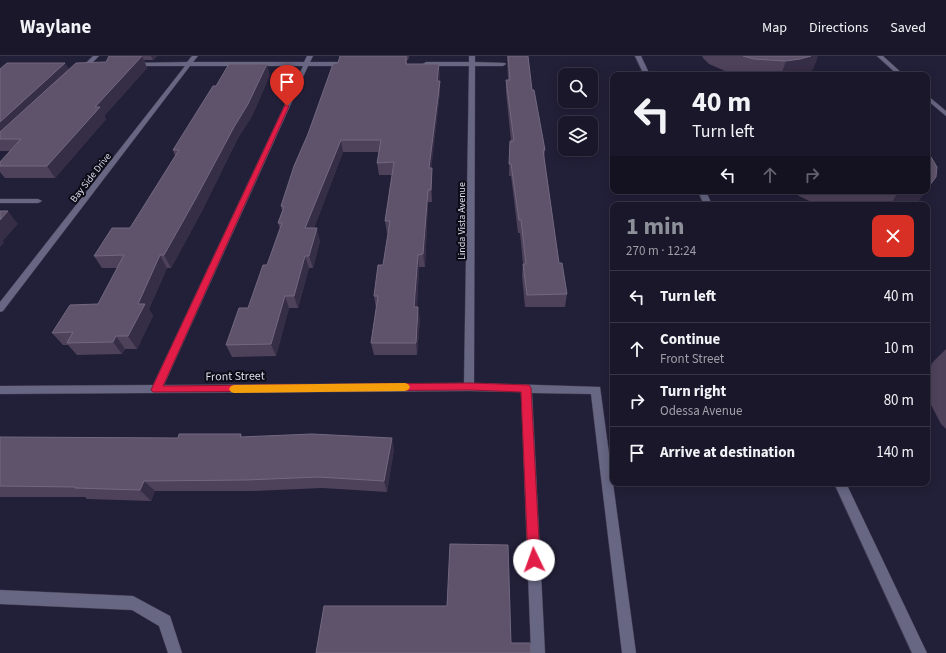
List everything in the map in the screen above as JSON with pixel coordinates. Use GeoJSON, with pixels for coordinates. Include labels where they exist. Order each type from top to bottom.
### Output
{"type":"FeatureCollection","features":[{"type":"Feature","properties":{"kind":"street"},"geometry":{"type":"LineString","coordinates":[[77,74],[96,56]]}},
{"type":"Feature","properties":{"kind":"street","name":"Bay Side Drive"},"geometry":{"type":"LineString","coordinates":[[0,309],[195,56]]}},
{"type":"Feature","properties":{"kind":"street"},"geometry":{"type":"LineString","coordinates":[[429,64],[430,56]]}},
{"type":"Feature","properties":{"kind":"street"},"geometry":{"type":"LineString","coordinates":[[638,56],[646,72]]}},
{"type":"Feature","properties":{"kind":"street"},"geometry":{"type":"LineString","coordinates":[[880,56],[899,72]]}},
{"type":"Feature","properties":{"kind":"street"},"geometry":{"type":"LineString","coordinates":[[156,390],[308,60]]}},
{"type":"Feature","properties":{"kind":"street"},"geometry":{"type":"LineString","coordinates":[[127,64],[189,64],[308,60],[352,64]]}},
{"type":"Feature","properties":{"kind":"street"},"geometry":{"type":"LineString","coordinates":[[422,64],[472,60],[503,64]]}},
{"type":"Feature","properties":{"kind":"street","name":"Linda Vista Avenue"},"geometry":{"type":"LineString","coordinates":[[470,387],[472,60]]}},
{"type":"Feature","properties":{"kind":"street"},"geometry":{"type":"LineString","coordinates":[[88,64],[96,64]]}},
{"type":"Feature","properties":{"kind":"street"},"geometry":{"type":"LineString","coordinates":[[930,101],[946,114]]}},
{"type":"Feature","properties":{"kind":"street"},"geometry":{"type":"LineString","coordinates":[[0,201],[38,201]]}},
{"type":"Feature","properties":{"kind":"street","name":"Front Street"},"geometry":{"type":"LineString","coordinates":[[0,390],[470,387],[596,390],[629,653]]}},
{"type":"Feature","properties":{"kind":"street"},"geometry":{"type":"LineString","coordinates":[[526,388],[538,653]]}},
{"type":"Feature","properties":{"kind":"street"},"geometry":{"type":"LineString","coordinates":[[841,486],[920,653]]}},
{"type":"Feature","properties":{"kind":"street"},"geometry":{"type":"LineString","coordinates":[[0,597],[133,603],[165,621],[175,653]]}},
{"type":"Feature","properties":{"kind":"building"},"geometry":{"type":"Polygon","coordinates":[[[109,56],[142,56],[95,107],[100,107],[47,166],[0,166],[0,162],[21,139],[0,139],[0,132],[76,63],[106,62],[109,56]]]}},
{"type":"Feature","properties":{"kind":"building"},"geometry":{"type":"Polygon","coordinates":[[[340,56],[406,56],[406,64],[439,64],[437,81],[440,81],[429,168],[432,168],[431,190],[428,190],[423,254],[418,255],[414,307],[418,307],[416,343],[371,343],[378,296],[374,296],[378,265],[383,265],[390,221],[385,221],[394,162],[377,163],[381,140],[341,140],[305,228],[317,228],[309,256],[305,256],[294,296],[285,296],[271,344],[226,345],[239,308],[248,308],[263,265],[267,265],[282,223],[278,223],[284,207],[281,206],[294,166],[308,134],[333,64],[338,63],[340,56]]]}},
{"type":"Feature","properties":{"kind":"building"},"geometry":{"type":"Polygon","coordinates":[[[508,56],[528,56],[532,90],[534,90],[545,150],[543,150],[559,263],[562,263],[567,294],[527,295],[523,264],[526,264],[521,220],[519,220],[511,164],[509,164],[510,141],[514,141],[506,80],[510,80],[508,56]]]}},
{"type":"Feature","properties":{"kind":"building"},"geometry":{"type":"Polygon","coordinates":[[[743,56],[811,56],[786,61],[754,59],[743,56]]]}},
{"type":"Feature","properties":{"kind":"building"},"geometry":{"type":"Polygon","coordinates":[[[7,63],[65,63],[0,122],[0,69],[7,63]]]}},
{"type":"Feature","properties":{"kind":"building"},"geometry":{"type":"Polygon","coordinates":[[[229,64],[267,64],[248,104],[196,198],[164,255],[160,255],[138,304],[145,304],[128,336],[116,336],[113,342],[67,343],[73,332],[52,333],[70,305],[98,304],[124,255],[94,256],[112,228],[130,228],[179,150],[173,150],[213,86],[216,86],[229,64]]]}},
{"type":"Feature","properties":{"kind":"building"},"geometry":{"type":"Polygon","coordinates":[[[930,156],[937,167],[936,177],[930,185],[930,156]]]}},
{"type":"Feature","properties":{"kind":"building"},"geometry":{"type":"Polygon","coordinates":[[[0,211],[8,211],[0,220],[0,211]]]}},
{"type":"Feature","properties":{"kind":"building"},"geometry":{"type":"Polygon","coordinates":[[[179,434],[241,434],[240,437],[312,434],[392,438],[384,481],[318,477],[246,480],[144,481],[140,490],[0,486],[0,437],[178,438],[179,434]]]}},
{"type":"Feature","properties":{"kind":"building"},"geometry":{"type":"Polygon","coordinates":[[[450,544],[508,545],[511,643],[530,643],[531,653],[316,653],[324,606],[447,606],[450,544]]]}},
{"type":"Feature","properties":{"kind":"slow traffic"},"geometry":{"type":"LineString","coordinates":[[234,389],[405,387]]}},
{"type":"Feature","properties":{"kind":"route"},"geometry":{"type":"LineString","coordinates":[[287,106],[156,390],[470,387],[526,388],[534,560]]}}]}
